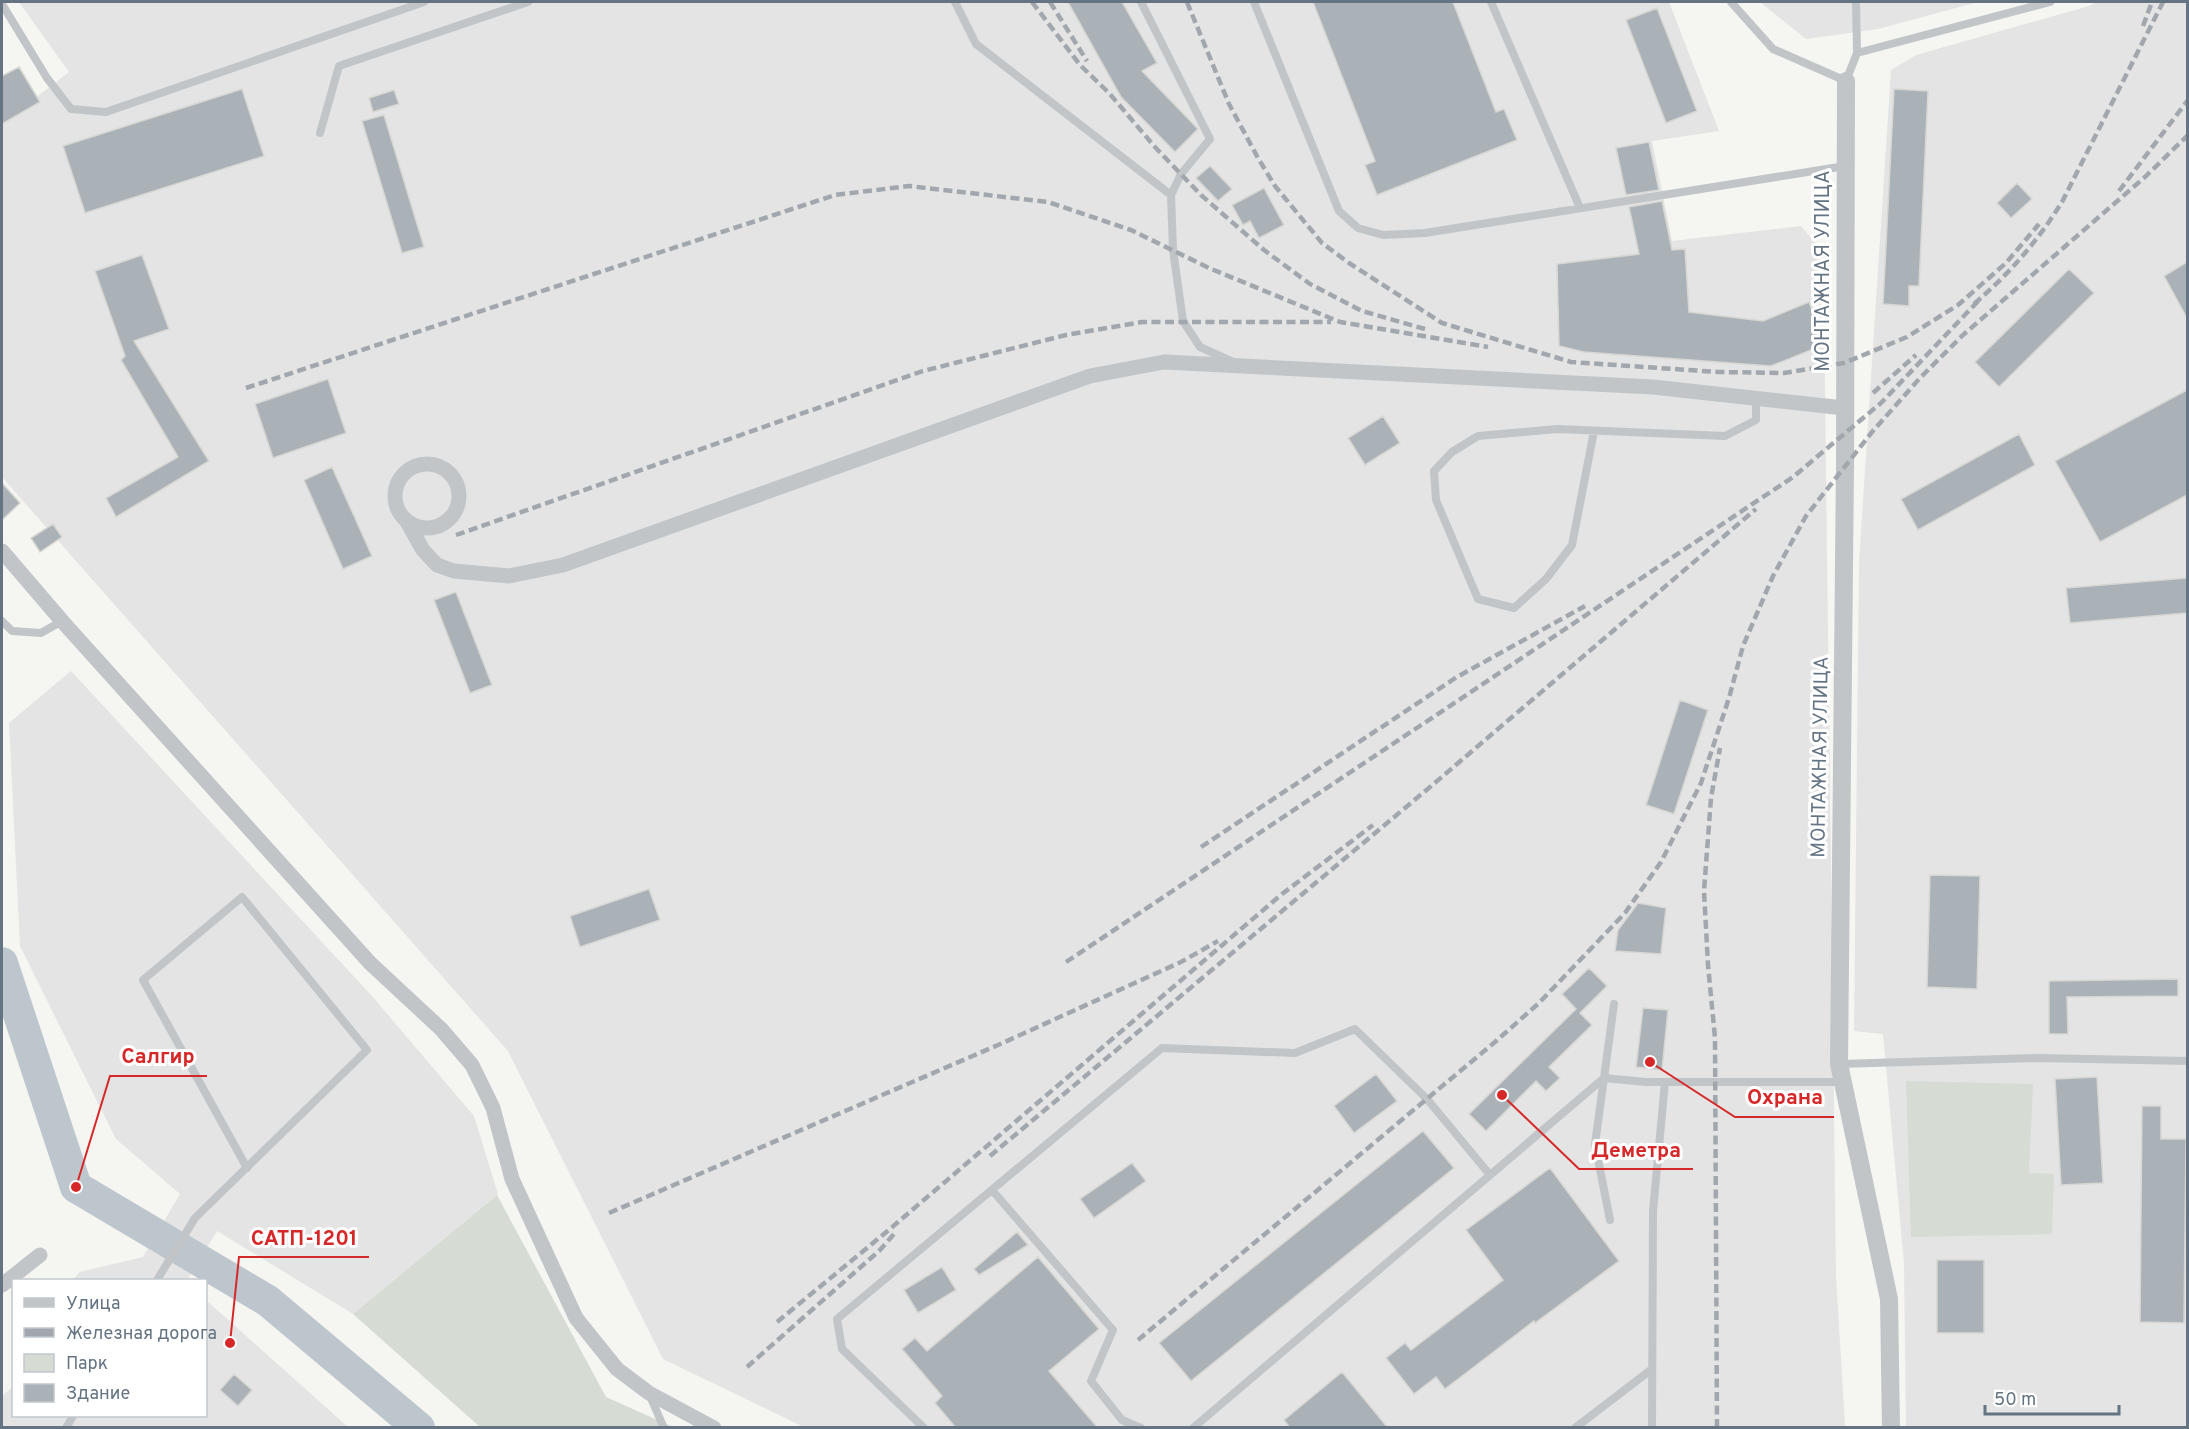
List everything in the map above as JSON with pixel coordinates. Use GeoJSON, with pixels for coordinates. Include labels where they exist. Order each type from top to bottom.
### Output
{"type":"FeatureCollection","features":[{"type":"Feature","properties":{"kind":"street","name":"МОНТАЖНАЯ УЛИЦА"},"geometry":{"type":"LineString","coordinates":[[1846,81],[1840,1073],[1889,1299],[1891,1428]]}},
{"type":"Feature","properties":{"kind":"street"},"geometry":{"type":"LineString","coordinates":[[406,520],[425,528],[435,527],[445,523],[458,506],[457,484],[443,468],[432,464],[411,468],[403,475],[395,493],[396,503],[423,550],[437,565],[454,571],[509,576],[563,566],[1090,376],[1164,362],[1653,387],[1844,408]]}},
{"type":"Feature","properties":{"kind":"street"},"geometry":{"type":"LineString","coordinates":[[2,551],[62,621],[370,963],[441,1029],[472,1065],[493,1108],[512,1179],[576,1318],[617,1369],[649,1393],[714,1428]]}},
{"type":"Feature","properties":{"kind":"street"},"geometry":{"type":"LineString","coordinates":[[2,1285],[40,1255]]}},
{"type":"Feature","properties":{"kind":"lane"},"geometry":{"type":"LineString","coordinates":[[2,4],[47,78],[71,109],[106,112],[424,2]]}},
{"type":"Feature","properties":{"kind":"lane"},"geometry":{"type":"LineString","coordinates":[[320,133],[339,66],[528,2]]}},
{"type":"Feature","properties":{"kind":"lane"},"geometry":{"type":"LineString","coordinates":[[955,2],[976,44],[1171,195]]}},
{"type":"Feature","properties":{"kind":"lane"},"geometry":{"type":"LineString","coordinates":[[1141,2],[1210,139],[1180,174],[1171,195],[1173,250],[1183,321],[1200,347],[1240,366]]}},
{"type":"Feature","properties":{"kind":"lane"},"geometry":{"type":"LineString","coordinates":[[1254,2],[1339,211],[1358,228],[1383,235],[1425,233],[1845,166]]}},
{"type":"Feature","properties":{"kind":"lane"},"geometry":{"type":"LineString","coordinates":[[1491,2],[1580,208]]}},
{"type":"Feature","properties":{"kind":"lane"},"geometry":{"type":"LineString","coordinates":[[1731,2],[1773,49],[1846,81]]}},
{"type":"Feature","properties":{"kind":"lane"},"geometry":{"type":"LineString","coordinates":[[1856,2],[1857,53],[2050,2]]}},
{"type":"Feature","properties":{"kind":"lane","name":"МОНТАЖНАЯ УЛИЦА"},"geometry":{"type":"LineString","coordinates":[[1846,81],[1857,53]]}},
{"type":"Feature","properties":{"kind":"lane"},"geometry":{"type":"LineString","coordinates":[[1594,431],[1572,545],[1545,579],[1514,608],[1478,599],[1436,500],[1434,471],[1452,452],[1478,436],[1557,429],[1725,436],[1756,420],[1756,398]]}},
{"type":"Feature","properties":{"kind":"lane"},"geometry":{"type":"LineString","coordinates":[[2,621],[12,631],[40,633],[62,621]]}},
{"type":"Feature","properties":{"kind":"lane"},"geometry":{"type":"LineString","coordinates":[[159,1279],[195,1218],[247,1168],[367,1050],[242,897],[143,980],[247,1168]]}},
{"type":"Feature","properties":{"kind":"lane"},"geometry":{"type":"LineString","coordinates":[[1610,1220],[1594,1144],[1614,1004]]}},
{"type":"Feature","properties":{"kind":"lane"},"geometry":{"type":"LineString","coordinates":[[924,1428],[842,1349],[837,1319],[1162,1048],[1295,1053],[1355,1029],[1427,1099],[1490,1175]]}},
{"type":"Feature","properties":{"kind":"lane"},"geometry":{"type":"LineString","coordinates":[[1193,1428],[1604,1078],[1665,1082],[1840,1073],[2038,1058],[2187,1061]]}},
{"type":"Feature","properties":{"kind":"lane"},"geometry":{"type":"LineString","coordinates":[[1652,1428],[1653,1211],[1665,1082]]}},
{"type":"Feature","properties":{"kind":"lane"},"geometry":{"type":"LineString","coordinates":[[992,1190],[1113,1330],[1091,1381],[1122,1420],[1141,1428]]}},
{"type":"Feature","properties":{"kind":"lane"},"geometry":{"type":"LineString","coordinates":[[1575,1428],[1652,1370]]}},
{"type":"Feature","properties":{"kind":"lane"},"geometry":{"type":"LineString","coordinates":[[649,1393],[664,1428]]}},
{"type":"Feature","properties":{"kind":"shaded area"},"geometry":{"type":"Polygon","coordinates":[[[19,2],[1669,2],[1719,131],[1652,141],[1672,241],[1801,226],[1827,257],[1824,311],[1836,1276],[1845,1427],[804,1427],[663,1359],[508,1051],[2,477],[2,124],[69,72],[19,2]]]}},
{"type":"Feature","properties":{"kind":"shaded area"},"geometry":{"type":"Polygon","coordinates":[[[1760,2],[1978,2],[1878,29],[1806,39],[1760,2]]]}},
{"type":"Feature","properties":{"kind":"shaded area"},"geometry":{"type":"Polygon","coordinates":[[[2097,2],[2187,2],[2187,1427],[1906,1427],[1904,1263],[1883,1034],[1854,1031],[1859,563],[1891,70],[1916,55],[2097,2]]]}},
{"type":"Feature","properties":{"kind":"shaded area"},"geometry":{"type":"Polygon","coordinates":[[[71,671],[371,995],[474,1116],[498,1194],[353,1314],[217,1231],[188,1279],[74,1279],[80,1272],[143,1257],[180,1194],[116,1139],[20,946],[9,723],[71,671]]]}},
{"type":"Feature","properties":{"kind":"shaded area"},"geometry":{"type":"Polygon","coordinates":[[[207,1301],[348,1427],[2,1427],[2,1396],[12,1388],[12,1417],[207,1417],[207,1301]]]}},
{"type":"Feature","properties":{"kind":"green space"},"geometry":{"type":"Polygon","coordinates":[[[1906,1081],[2033,1084],[2029,1173],[2054,1174],[2052,1234],[1911,1237],[1906,1081]]]}},
{"type":"Feature","properties":{"kind":"green space"},"geometry":{"type":"Polygon","coordinates":[[[497,1195],[606,1397],[673,1427],[480,1427],[353,1314],[497,1195]]]}},
{"type":"Feature","properties":{"kind":"building"},"geometry":{"type":"Polygon","coordinates":[[[1068,2],[1122,2],[1157,63],[1142,71],[1198,129],[1175,152],[1121,97],[1068,2]]]}},
{"type":"Feature","properties":{"kind":"building"},"geometry":{"type":"Polygon","coordinates":[[[1313,2],[1453,2],[1496,112],[1504,109],[1517,140],[1377,195],[1365,165],[1375,161],[1313,2]]]}},
{"type":"Feature","properties":{"kind":"building"},"geometry":{"type":"Polygon","coordinates":[[[1657,8],[1697,111],[1666,123],[1626,20],[1657,8]]]}},
{"type":"Feature","properties":{"kind":"building"},"geometry":{"type":"Polygon","coordinates":[[[19,67],[40,102],[2,124],[2,76],[19,67]]]}},
{"type":"Feature","properties":{"kind":"building"},"geometry":{"type":"Polygon","coordinates":[[[242,89],[264,156],[85,213],[63,146],[242,89]]]}},
{"type":"Feature","properties":{"kind":"building"},"geometry":{"type":"Polygon","coordinates":[[[1894,89],[1928,91],[1919,286],[1909,286],[1909,306],[1883,304],[1894,89]]]}},
{"type":"Feature","properties":{"kind":"building"},"geometry":{"type":"Polygon","coordinates":[[[394,90],[399,104],[373,112],[369,98],[394,90]]]}},
{"type":"Feature","properties":{"kind":"building"},"geometry":{"type":"Polygon","coordinates":[[[384,115],[424,247],[402,253],[362,121],[384,115]]]}},
{"type":"Feature","properties":{"kind":"building"},"geometry":{"type":"Polygon","coordinates":[[[1649,142],[1659,190],[1626,195],[1616,148],[1649,142]]]}},
{"type":"Feature","properties":{"kind":"building"},"geometry":{"type":"Polygon","coordinates":[[[1210,166],[1232,189],[1218,201],[1196,178],[1210,166]]]}},
{"type":"Feature","properties":{"kind":"building"},"geometry":{"type":"Polygon","coordinates":[[[2017,183],[2032,199],[2011,218],[1997,203],[2017,183]]]}},
{"type":"Feature","properties":{"kind":"building"},"geometry":{"type":"Polygon","coordinates":[[[1264,188],[1284,225],[1259,238],[1250,221],[1243,225],[1232,205],[1264,188]]]}},
{"type":"Feature","properties":{"kind":"building"},"geometry":{"type":"Polygon","coordinates":[[[1662,201],[1672,250],[1685,249],[1689,312],[1763,321],[1809,302],[1826,344],[1771,366],[1584,352],[1559,346],[1557,264],[1639,254],[1629,207],[1662,201]]]}},
{"type":"Feature","properties":{"kind":"building"},"geometry":{"type":"Polygon","coordinates":[[[142,255],[169,329],[134,341],[209,461],[116,517],[106,498],[178,457],[121,360],[125,356],[95,271],[142,255]]]}},
{"type":"Feature","properties":{"kind":"building"},"geometry":{"type":"Polygon","coordinates":[[[2187,262],[2187,318],[2164,276],[2187,262]]]}},
{"type":"Feature","properties":{"kind":"building"},"geometry":{"type":"Polygon","coordinates":[[[2069,269],[2094,293],[1999,387],[1975,362],[2069,269]]]}},
{"type":"Feature","properties":{"kind":"building"},"geometry":{"type":"Polygon","coordinates":[[[328,379],[346,433],[273,458],[255,404],[328,379]]]}},
{"type":"Feature","properties":{"kind":"building"},"geometry":{"type":"Polygon","coordinates":[[[2187,390],[2187,495],[2100,542],[2055,461],[2187,390]]]}},
{"type":"Feature","properties":{"kind":"building"},"geometry":{"type":"Polygon","coordinates":[[[1383,416],[1400,443],[1365,465],[1348,438],[1383,416]]]}},
{"type":"Feature","properties":{"kind":"building"},"geometry":{"type":"Polygon","coordinates":[[[2019,434],[2035,465],[1918,530],[1901,499],[2019,434]]]}},
{"type":"Feature","properties":{"kind":"building"},"geometry":{"type":"Polygon","coordinates":[[[332,467],[372,556],[343,569],[304,480],[332,467]]]}},
{"type":"Feature","properties":{"kind":"building"},"geometry":{"type":"Polygon","coordinates":[[[2,483],[20,503],[2,520],[2,483]]]}},
{"type":"Feature","properties":{"kind":"building"},"geometry":{"type":"Polygon","coordinates":[[[53,524],[62,537],[40,552],[31,538],[53,524]]]}},
{"type":"Feature","properties":{"kind":"building"},"geometry":{"type":"Polygon","coordinates":[[[2187,578],[2187,613],[2070,623],[2066,588],[2187,578]]]}},
{"type":"Feature","properties":{"kind":"building"},"geometry":{"type":"Polygon","coordinates":[[[456,592],[492,685],[470,693],[434,600],[456,592]]]}},
{"type":"Feature","properties":{"kind":"building"},"geometry":{"type":"Polygon","coordinates":[[[1680,700],[1708,710],[1674,814],[1646,805],[1680,700]]]}},
{"type":"Feature","properties":{"kind":"building"},"geometry":{"type":"Polygon","coordinates":[[[1930,875],[1980,876],[1977,989],[1927,987],[1930,875]]]}},
{"type":"Feature","properties":{"kind":"building"},"geometry":{"type":"Polygon","coordinates":[[[649,889],[660,920],[580,947],[570,916],[649,889]]]}},
{"type":"Feature","properties":{"kind":"building"},"geometry":{"type":"Polygon","coordinates":[[[1638,903],[1666,908],[1661,954],[1615,951],[1618,930],[1638,903]]]}},
{"type":"Feature","properties":{"kind":"building"},"geometry":{"type":"Polygon","coordinates":[[[1589,968],[1607,986],[1580,1013],[1592,1025],[1549,1067],[1560,1078],[1546,1091],[1536,1081],[1486,1131],[1469,1114],[1576,1009],[1562,994],[1589,968]]]}},
{"type":"Feature","properties":{"kind":"building"},"geometry":{"type":"Polygon","coordinates":[[[2178,979],[2178,996],[2067,997],[2068,1034],[2049,1034],[2049,981],[2178,979]]]}},
{"type":"Feature","properties":{"kind":"building"},"geometry":{"type":"Polygon","coordinates":[[[1643,1008],[1668,1010],[1662,1070],[1636,1067],[1643,1008]]]}},
{"type":"Feature","properties":{"kind":"building"},"geometry":{"type":"Polygon","coordinates":[[[1376,1074],[1397,1101],[1354,1133],[1334,1106],[1376,1074]]]}},
{"type":"Feature","properties":{"kind":"building"},"geometry":{"type":"Polygon","coordinates":[[[2097,1077],[2103,1183],[2061,1185],[2055,1079],[2097,1077]]]}},
{"type":"Feature","properties":{"kind":"building"},"geometry":{"type":"Polygon","coordinates":[[[2142,1106],[2161,1106],[2161,1139],[2186,1139],[2184,1323],[2140,1322],[2142,1106]]]}},
{"type":"Feature","properties":{"kind":"building"},"geometry":{"type":"Polygon","coordinates":[[[1423,1131],[1454,1168],[1191,1381],[1159,1343],[1423,1131]]]}},
{"type":"Feature","properties":{"kind":"building"},"geometry":{"type":"Polygon","coordinates":[[[1132,1163],[1146,1181],[1094,1218],[1080,1199],[1132,1163]]]}},
{"type":"Feature","properties":{"kind":"building"},"geometry":{"type":"Polygon","coordinates":[[[1550,1168],[1619,1261],[1535,1323],[1534,1321],[1445,1389],[1436,1377],[1414,1394],[1386,1358],[1405,1343],[1411,1350],[1503,1280],[1466,1230],[1550,1168]]]}},
{"type":"Feature","properties":{"kind":"building"},"geometry":{"type":"Polygon","coordinates":[[[1017,1232],[1028,1245],[979,1275],[974,1269],[1017,1232]]]}},
{"type":"Feature","properties":{"kind":"building"},"geometry":{"type":"Polygon","coordinates":[[[1038,1257],[1099,1329],[1049,1371],[1098,1428],[956,1428],[935,1403],[942,1396],[902,1349],[915,1338],[927,1351],[1038,1257]]]}},
{"type":"Feature","properties":{"kind":"building"},"geometry":{"type":"Polygon","coordinates":[[[1937,1260],[1984,1260],[1984,1333],[1937,1333],[1937,1260]]]}},
{"type":"Feature","properties":{"kind":"building"},"geometry":{"type":"Polygon","coordinates":[[[942,1267],[956,1290],[918,1313],[904,1290],[942,1267]]]}},
{"type":"Feature","properties":{"kind":"building"},"geometry":{"type":"Polygon","coordinates":[[[1342,1372],[1388,1428],[1290,1428],[1284,1420],[1342,1372]]]}},
{"type":"Feature","properties":{"kind":"building"},"geometry":{"type":"Polygon","coordinates":[[[234,1374],[252,1390],[238,1406],[220,1390],[234,1374]]]}},
{"type":"Feature","properties":{"kind":"waterway"},"geometry":{"type":"LineString","coordinates":[[2,963],[76,1187],[268,1301],[419,1428]]}},
{"type":"Feature","properties":{"kind":"railway"},"geometry":{"type":"LineString","coordinates":[[1032,2],[1080,65],[1109,93],[1155,147],[1201,195],[1264,250],[1310,284],[1362,311],[1425,329]]}},
{"type":"Feature","properties":{"kind":"railway"},"geometry":{"type":"LineString","coordinates":[[1050,2],[1087,61]]}},
{"type":"Feature","properties":{"kind":"railway"},"geometry":{"type":"LineString","coordinates":[[1187,2],[1229,104],[1258,158],[1275,186],[1322,243],[1442,323],[1571,362],[1718,372],[1784,373],[1844,363],[1907,337],[1958,305],[2006,263],[2039,224]]}},
{"type":"Feature","properties":{"kind":"railway"},"geometry":{"type":"LineString","coordinates":[[2143,26],[2152,2]]}},
{"type":"Feature","properties":{"kind":"railway"},"geometry":{"type":"LineString","coordinates":[[1974,304],[2022,256],[2062,202],[2163,2]]}},
{"type":"Feature","properties":{"kind":"railway"},"geometry":{"type":"LineString","coordinates":[[2119,191],[2188,100]]}},
{"type":"Feature","properties":{"kind":"railway"},"geometry":{"type":"LineString","coordinates":[[1138,1340],[1495,1042],[1539,1003],[1625,913],[1661,862],[1701,783],[1729,698],[1743,646],[1773,576],[1806,516],[1872,432],[1920,378],[1963,335],[2145,177],[2188,135]]}},
{"type":"Feature","properties":{"kind":"railway"},"geometry":{"type":"LineString","coordinates":[[246,388],[835,195],[909,186],[1048,202],[1131,230],[1209,268],[1340,322],[1488,347]]}},
{"type":"Feature","properties":{"kind":"railway"},"geometry":{"type":"LineString","coordinates":[[1066,962],[1793,477],[1881,403],[1981,298]]}},
{"type":"Feature","properties":{"kind":"railway"},"geometry":{"type":"LineString","coordinates":[[456,535],[923,371],[1066,335],[1142,322],[1331,322]]}},
{"type":"Feature","properties":{"kind":"railway"},"geometry":{"type":"LineString","coordinates":[[1873,393],[1916,355]]}},
{"type":"Feature","properties":{"kind":"railway"},"geometry":{"type":"LineString","coordinates":[[990,1156],[1430,787],[1756,509]]}},
{"type":"Feature","properties":{"kind":"railway"},"geometry":{"type":"LineString","coordinates":[[1201,847],[1457,677],[1585,606]]}},
{"type":"Feature","properties":{"kind":"railway"},"geometry":{"type":"LineString","coordinates":[[1717,1428],[1715,1038],[1704,891],[1711,798],[1720,748]]}},
{"type":"Feature","properties":{"kind":"railway"},"geometry":{"type":"LineString","coordinates":[[777,1322],[884,1234],[1282,894],[1373,825]]}},
{"type":"Feature","properties":{"kind":"railway"},"geometry":{"type":"LineString","coordinates":[[609,1213],[998,1045],[1181,962],[1218,941]]}},
{"type":"Feature","properties":{"kind":"railway"},"geometry":{"type":"LineString","coordinates":[[747,1367],[879,1251],[895,1233]]}},
{"type":"Feature","properties":{"kind":"place","name":"Охрана"},"geometry":{"type":"Point","coordinates":[1650,1062]}},
{"type":"Feature","properties":{"kind":"place","name":"Деметра"},"geometry":{"type":"Point","coordinates":[1502,1095]}},
{"type":"Feature","properties":{"kind":"place","name":"Салгир"},"geometry":{"type":"Point","coordinates":[76,1187]}},
{"type":"Feature","properties":{"kind":"place","name":"САТП-1201"},"geometry":{"type":"Point","coordinates":[230,1343]}}]}
